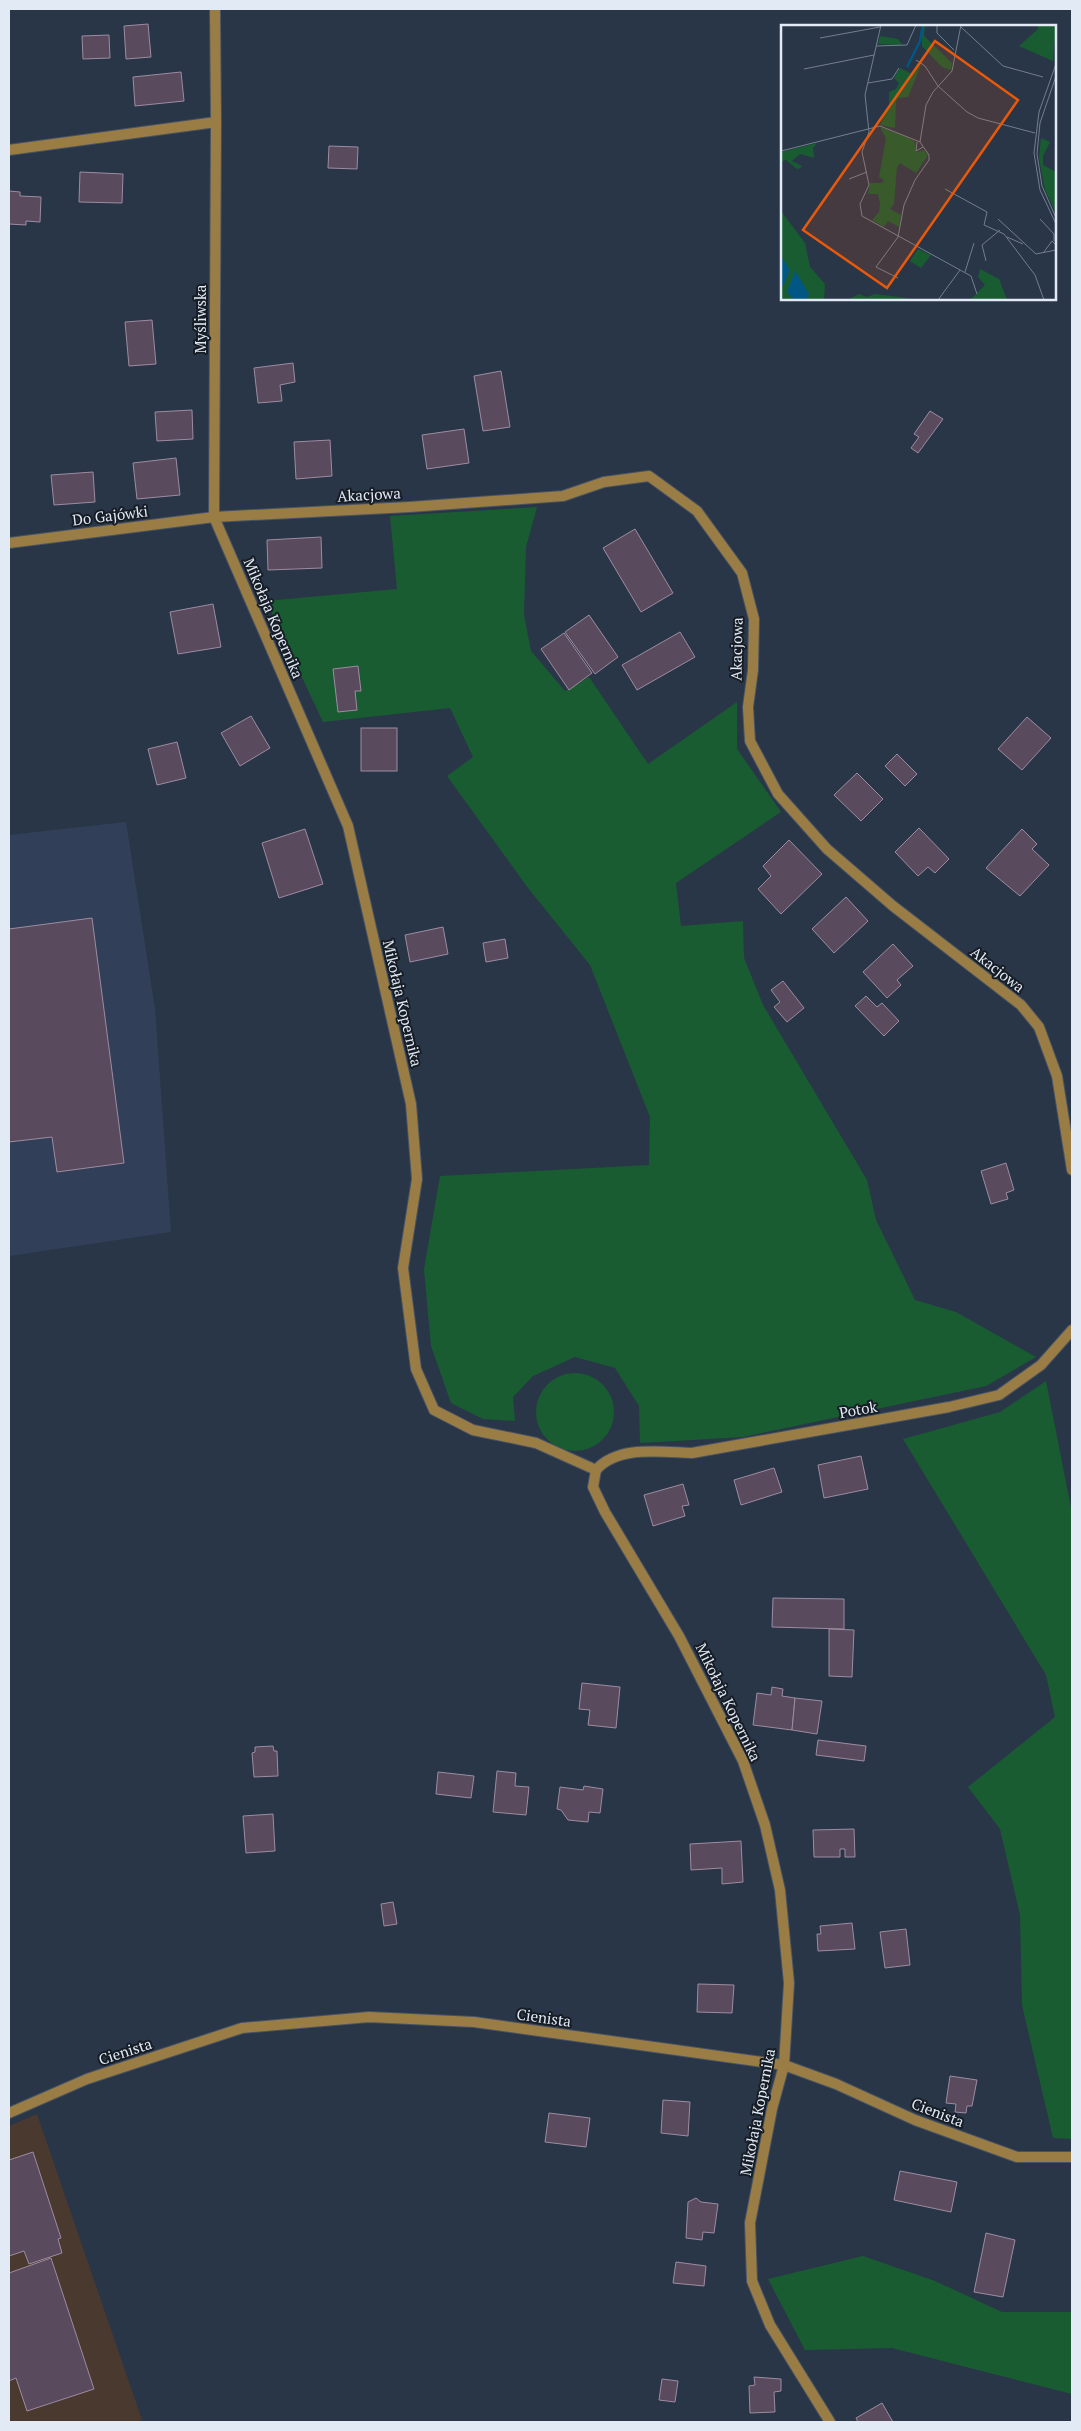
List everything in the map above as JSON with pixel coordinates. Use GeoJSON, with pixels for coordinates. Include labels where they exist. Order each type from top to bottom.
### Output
{"type":"FeatureCollection","features":[{"type":"Feature","properties":{"kind":"street","name":"Myśliwska"},"geometry":{"type":"LineString","coordinates":[[214,517],[215,9]]}},
{"type":"Feature","properties":{"kind":"street"},"geometry":{"type":"LineString","coordinates":[[9,150],[216,122]]}},
{"type":"Feature","properties":{"kind":"street","name":"Akacjowa"},"geometry":{"type":"LineString","coordinates":[[214,517],[409,507],[563,496],[604,482],[649,476],[697,511],[742,573],[754,619],[753,670],[748,706],[750,741],[778,794],[834,855],[893,906],[1021,1005],[1039,1027],[1057,1076],[1072,1170]]}},
{"type":"Feature","properties":{"kind":"street","name":"Do Gajówki"},"geometry":{"type":"LineString","coordinates":[[9,542],[214,517]]}},
{"type":"Feature","properties":{"kind":"street","name":"Mikołaja Kopernika"},"geometry":{"type":"LineString","coordinates":[[214,517],[348,826],[411,1104],[417,1179],[403,1268],[416,1369],[434,1410],[473,1430],[536,1443],[596,1470],[593,1487],[597,1496],[679,1636],[743,1761],[765,1825],[780,1890],[789,1983],[784,2065],[772,2109],[750,2222],[752,2281],[770,2325],[830,2422]]}},
{"type":"Feature","properties":{"kind":"street","name":"Potok"},"geometry":{"type":"LineString","coordinates":[[596,1470],[611,1457],[625,1454],[649,1452],[692,1453],[939,1409],[999,1395],[1041,1365],[1072,1330]]}},
{"type":"Feature","properties":{"kind":"street","name":"Cienista"},"geometry":{"type":"LineString","coordinates":[[9,2113],[87,2078],[242,2028],[369,2017],[474,2022],[784,2065],[836,2084],[915,2120],[1017,2157],[1072,2157]]}},
{"type":"Feature","properties":{"kind":"shaded area"},"geometry":{"type":"Polygon","coordinates":[[[126,822],[155,1009],[171,1232],[9,1256],[9,835],[126,822]]]}},
{"type":"Feature","properties":{"kind":"shaded area"},"geometry":{"type":"Polygon","coordinates":[[[37,2114],[142,2420],[135,2422],[9,2422],[9,2126],[37,2114]]]}},
{"type":"Feature","properties":{"kind":"green space"},"geometry":{"type":"Polygon","coordinates":[[[537,507],[526,547],[524,615],[531,651],[565,691],[589,677],[648,764],[737,702],[737,749],[781,812],[676,883],[681,926],[743,921],[744,958],[763,1005],[867,1180],[876,1220],[915,1300],[956,1312],[1036,1357],[986,1386],[743,1437],[640,1443],[639,1406],[615,1368],[575,1357],[533,1376],[513,1397],[515,1421],[483,1419],[451,1403],[431,1346],[424,1269],[440,1176],[649,1165],[650,1117],[590,965],[528,888],[447,776],[473,757],[450,708],[323,722],[266,601],[397,589],[390,516],[537,507]]]}},
{"type":"Feature","properties":{"kind":"green space"},"geometry":{"type":"Polygon","coordinates":[[[575,1373],[590,1376],[602,1385],[611,1397],[614,1412],[611,1427],[602,1439],[590,1448],[575,1451],[560,1448],[548,1439],[539,1427],[536,1412],[539,1397],[548,1385],[560,1376],[575,1373]]]}},
{"type":"Feature","properties":{"kind":"green space"},"geometry":{"type":"Polygon","coordinates":[[[1046,1381],[1072,1513],[1072,2139],[1053,2138],[1022,2005],[1020,1915],[1000,1829],[968,1787],[1055,1717],[1046,1675],[903,1439],[1000,1412],[1046,1381]]]}},
{"type":"Feature","properties":{"kind":"green space"},"geometry":{"type":"Polygon","coordinates":[[[863,2256],[935,2281],[1002,2312],[1072,2312],[1072,2394],[892,2348],[805,2350],[768,2279],[863,2256]]]}},
{"type":"Feature","properties":{"kind":"building"},"geometry":{"type":"Polygon","coordinates":[[[148,24],[151,57],[126,59],[124,26],[148,24]]]}},
{"type":"Feature","properties":{"kind":"building"},"geometry":{"type":"Polygon","coordinates":[[[109,35],[110,58],[83,59],[82,36],[109,35]]]}},
{"type":"Feature","properties":{"kind":"building"},"geometry":{"type":"Polygon","coordinates":[[[181,72],[184,101],[135,106],[133,77],[181,72]]]}},
{"type":"Feature","properties":{"kind":"building"},"geometry":{"type":"Polygon","coordinates":[[[329,146],[358,147],[357,169],[328,168],[329,146]]]}},
{"type":"Feature","properties":{"kind":"building"},"geometry":{"type":"Polygon","coordinates":[[[80,172],[123,174],[122,203],[79,202],[80,172]]]}},
{"type":"Feature","properties":{"kind":"building"},"geometry":{"type":"Polygon","coordinates":[[[9,191],[20,192],[20,196],[41,197],[40,222],[26,221],[26,225],[9,224],[9,191]]]}},
{"type":"Feature","properties":{"kind":"building"},"geometry":{"type":"Polygon","coordinates":[[[152,320],[156,364],[129,366],[125,322],[152,320]]]}},
{"type":"Feature","properties":{"kind":"building"},"geometry":{"type":"Polygon","coordinates":[[[293,363],[295,382],[280,385],[282,401],[258,403],[254,368],[293,363]]]}},
{"type":"Feature","properties":{"kind":"building"},"geometry":{"type":"Polygon","coordinates":[[[501,371],[510,427],[483,431],[474,376],[501,371]]]}},
{"type":"Feature","properties":{"kind":"building"},"geometry":{"type":"Polygon","coordinates":[[[192,410],[193,439],[157,441],[155,412],[192,410]]]}},
{"type":"Feature","properties":{"kind":"building"},"geometry":{"type":"Polygon","coordinates":[[[930,411],[943,419],[918,453],[911,448],[919,437],[914,434],[930,411]]]}},
{"type":"Feature","properties":{"kind":"building"},"geometry":{"type":"Polygon","coordinates":[[[464,429],[469,463],[427,469],[422,435],[464,429]]]}},
{"type":"Feature","properties":{"kind":"building"},"geometry":{"type":"Polygon","coordinates":[[[330,440],[332,476],[296,479],[294,442],[330,440]]]}},
{"type":"Feature","properties":{"kind":"building"},"geometry":{"type":"Polygon","coordinates":[[[176,458],[180,495],[137,499],[133,463],[176,458]]]}},
{"type":"Feature","properties":{"kind":"building"},"geometry":{"type":"Polygon","coordinates":[[[93,472],[95,502],[54,505],[51,475],[93,472]]]}},
{"type":"Feature","properties":{"kind":"building"},"geometry":{"type":"Polygon","coordinates":[[[635,529],[673,593],[641,612],[603,548],[635,529]]]}},
{"type":"Feature","properties":{"kind":"building"},"geometry":{"type":"Polygon","coordinates":[[[321,537],[322,568],[268,570],[267,540],[321,537]]]}},
{"type":"Feature","properties":{"kind":"building"},"geometry":{"type":"Polygon","coordinates":[[[213,604],[221,647],[178,654],[170,612],[213,604]]]}},
{"type":"Feature","properties":{"kind":"building"},"geometry":{"type":"Polygon","coordinates":[[[589,615],[618,657],[595,674],[565,632],[589,615]]]}},
{"type":"Feature","properties":{"kind":"building"},"geometry":{"type":"Polygon","coordinates":[[[680,632],[695,657],[637,690],[622,665],[680,632]]]}},
{"type":"Feature","properties":{"kind":"building"},"geometry":{"type":"Polygon","coordinates":[[[564,633],[592,673],[569,690],[541,649],[564,633]]]}},
{"type":"Feature","properties":{"kind":"building"},"geometry":{"type":"Polygon","coordinates":[[[358,666],[361,691],[355,691],[357,710],[338,712],[333,669],[358,666]]]}},
{"type":"Feature","properties":{"kind":"building"},"geometry":{"type":"Polygon","coordinates":[[[251,716],[270,748],[240,766],[221,733],[251,716]]]}},
{"type":"Feature","properties":{"kind":"building"},"geometry":{"type":"Polygon","coordinates":[[[1027,717],[1051,738],[1022,770],[998,749],[1027,717]]]}},
{"type":"Feature","properties":{"kind":"building"},"geometry":{"type":"Polygon","coordinates":[[[361,728],[397,728],[397,771],[361,771],[361,728]]]}},
{"type":"Feature","properties":{"kind":"building"},"geometry":{"type":"Polygon","coordinates":[[[177,742],[186,778],[157,785],[148,749],[177,742]]]}},
{"type":"Feature","properties":{"kind":"building"},"geometry":{"type":"Polygon","coordinates":[[[897,754],[917,774],[905,786],[885,766],[897,754]]]}},
{"type":"Feature","properties":{"kind":"building"},"geometry":{"type":"Polygon","coordinates":[[[857,773],[883,799],[861,821],[834,795],[857,773]]]}},
{"type":"Feature","properties":{"kind":"building"},"geometry":{"type":"Polygon","coordinates":[[[919,828],[949,859],[935,873],[928,867],[918,876],[895,852],[919,828]]]}},
{"type":"Feature","properties":{"kind":"building"},"geometry":{"type":"Polygon","coordinates":[[[305,829],[323,884],[279,898],[262,843],[305,829]]]}},
{"type":"Feature","properties":{"kind":"building"},"geometry":{"type":"Polygon","coordinates":[[[1022,829],[1037,844],[1032,849],[1049,865],[1020,896],[986,868],[1022,829]]]}},
{"type":"Feature","properties":{"kind":"building"},"geometry":{"type":"Polygon","coordinates":[[[789,840],[822,874],[781,914],[758,889],[771,876],[763,866],[789,840]]]}},
{"type":"Feature","properties":{"kind":"building"},"geometry":{"type":"Polygon","coordinates":[[[846,897],[868,921],[834,953],[812,929],[846,897]]]}},
{"type":"Feature","properties":{"kind":"building"},"geometry":{"type":"Polygon","coordinates":[[[92,918],[124,1163],[57,1172],[52,1137],[9,1142],[9,929],[92,918]]]}},
{"type":"Feature","properties":{"kind":"building"},"geometry":{"type":"Polygon","coordinates":[[[443,927],[448,954],[410,962],[405,935],[443,927]]]}},
{"type":"Feature","properties":{"kind":"building"},"geometry":{"type":"Polygon","coordinates":[[[505,939],[508,958],[486,962],[483,943],[505,939]]]}},
{"type":"Feature","properties":{"kind":"building"},"geometry":{"type":"Polygon","coordinates":[[[893,944],[913,966],[897,980],[901,985],[887,998],[863,972],[893,944]]]}},
{"type":"Feature","properties":{"kind":"building"},"geometry":{"type":"Polygon","coordinates":[[[783,981],[804,1008],[787,1022],[774,1007],[780,1002],[771,990],[783,981]]]}},
{"type":"Feature","properties":{"kind":"building"},"geometry":{"type":"Polygon","coordinates":[[[866,996],[877,1007],[882,1003],[899,1021],[884,1036],[855,1006],[866,996]]]}},
{"type":"Feature","properties":{"kind":"building"},"geometry":{"type":"Polygon","coordinates":[[[1006,1163],[1014,1190],[1006,1193],[1008,1199],[991,1204],[981,1171],[1006,1163]]]}},
{"type":"Feature","properties":{"kind":"building"},"geometry":{"type":"Polygon","coordinates":[[[861,1456],[868,1489],[824,1498],[818,1465],[861,1456]]]}},
{"type":"Feature","properties":{"kind":"building"},"geometry":{"type":"Polygon","coordinates":[[[774,1468],[782,1492],[741,1505],[734,1480],[774,1468]]]}},
{"type":"Feature","properties":{"kind":"building"},"geometry":{"type":"Polygon","coordinates":[[[683,1484],[689,1505],[682,1506],[685,1516],[653,1526],[644,1495],[683,1484]]]}},
{"type":"Feature","properties":{"kind":"building"},"geometry":{"type":"Polygon","coordinates":[[[773,1598],[844,1599],[844,1629],[772,1627],[773,1598]]]}},
{"type":"Feature","properties":{"kind":"building"},"geometry":{"type":"Polygon","coordinates":[[[829,1629],[854,1630],[852,1677],[829,1676],[829,1629]]]}},
{"type":"Feature","properties":{"kind":"building"},"geometry":{"type":"Polygon","coordinates":[[[582,1683],[620,1687],[616,1728],[588,1725],[590,1710],[579,1709],[582,1683]]]}},
{"type":"Feature","properties":{"kind":"building"},"geometry":{"type":"Polygon","coordinates":[[[772,1687],[783,1689],[782,1696],[795,1698],[792,1730],[753,1725],[757,1693],[771,1695],[772,1687]]]}},
{"type":"Feature","properties":{"kind":"building"},"geometry":{"type":"Polygon","coordinates":[[[795,1698],[822,1701],[817,1734],[792,1730],[795,1698]]]}},
{"type":"Feature","properties":{"kind":"building"},"geometry":{"type":"Polygon","coordinates":[[[818,1740],[866,1746],[864,1761],[816,1755],[818,1740]]]}},
{"type":"Feature","properties":{"kind":"building"},"geometry":{"type":"Polygon","coordinates":[[[273,1746],[274,1751],[277,1751],[278,1776],[254,1777],[252,1753],[255,1752],[255,1747],[273,1746]]]}},
{"type":"Feature","properties":{"kind":"building"},"geometry":{"type":"Polygon","coordinates":[[[497,1771],[516,1773],[515,1786],[529,1787],[526,1815],[493,1812],[497,1771]]]}},
{"type":"Feature","properties":{"kind":"building"},"geometry":{"type":"Polygon","coordinates":[[[438,1772],[474,1776],[471,1798],[436,1794],[438,1772]]]}},
{"type":"Feature","properties":{"kind":"building"},"geometry":{"type":"Polygon","coordinates":[[[584,1786],[603,1789],[600,1813],[589,1812],[588,1822],[568,1820],[561,1810],[557,1809],[560,1787],[583,1790],[584,1786]]]}},
{"type":"Feature","properties":{"kind":"building"},"geometry":{"type":"Polygon","coordinates":[[[273,1814],[275,1851],[246,1853],[243,1816],[273,1814]]]}},
{"type":"Feature","properties":{"kind":"building"},"geometry":{"type":"Polygon","coordinates":[[[854,1829],[855,1857],[845,1857],[845,1849],[840,1849],[840,1857],[814,1857],[813,1830],[854,1829]]]}},
{"type":"Feature","properties":{"kind":"building"},"geometry":{"type":"Polygon","coordinates":[[[741,1841],[743,1882],[722,1884],[722,1868],[691,1870],[690,1844],[741,1841]]]}},
{"type":"Feature","properties":{"kind":"building"},"geometry":{"type":"Polygon","coordinates":[[[393,1902],[397,1924],[384,1926],[381,1904],[393,1902]]]}},
{"type":"Feature","properties":{"kind":"building"},"geometry":{"type":"Polygon","coordinates":[[[852,1923],[855,1949],[818,1951],[817,1934],[821,1934],[820,1926],[852,1923]]]}},
{"type":"Feature","properties":{"kind":"building"},"geometry":{"type":"Polygon","coordinates":[[[906,1929],[910,1965],[885,1968],[880,1932],[906,1929]]]}},
{"type":"Feature","properties":{"kind":"building"},"geometry":{"type":"Polygon","coordinates":[[[698,1984],[734,1985],[732,2013],[697,2012],[698,1984]]]}},
{"type":"Feature","properties":{"kind":"building"},"geometry":{"type":"Polygon","coordinates":[[[950,2076],[977,2080],[972,2106],[967,2106],[966,2113],[955,2112],[956,2104],[946,2103],[950,2076]]]}},
{"type":"Feature","properties":{"kind":"building"},"geometry":{"type":"Polygon","coordinates":[[[663,2100],[690,2102],[688,2136],[661,2133],[663,2100]]]}},
{"type":"Feature","properties":{"kind":"building"},"geometry":{"type":"Polygon","coordinates":[[[549,2113],[590,2118],[586,2147],[545,2142],[549,2113]]]}},
{"type":"Feature","properties":{"kind":"building"},"geometry":{"type":"Polygon","coordinates":[[[33,2152],[61,2238],[58,2239],[62,2253],[29,2264],[24,2251],[9,2256],[9,2160],[33,2152]]]}},
{"type":"Feature","properties":{"kind":"building"},"geometry":{"type":"Polygon","coordinates":[[[900,2171],[957,2182],[951,2212],[894,2200],[900,2171]]]}},
{"type":"Feature","properties":{"kind":"building"},"geometry":{"type":"Polygon","coordinates":[[[696,2198],[701,2202],[718,2204],[714,2233],[703,2232],[702,2240],[686,2238],[688,2202],[696,2198]]]}},
{"type":"Feature","properties":{"kind":"building"},"geometry":{"type":"Polygon","coordinates":[[[986,2233],[1015,2240],[1003,2297],[974,2292],[986,2233]]]}},
{"type":"Feature","properties":{"kind":"building"},"geometry":{"type":"Polygon","coordinates":[[[51,2258],[94,2389],[27,2411],[16,2378],[9,2381],[9,2273],[51,2258]]]}},
{"type":"Feature","properties":{"kind":"building"},"geometry":{"type":"Polygon","coordinates":[[[676,2262],[706,2266],[704,2286],[673,2283],[676,2262]]]}},
{"type":"Feature","properties":{"kind":"building"},"geometry":{"type":"Polygon","coordinates":[[[754,2377],[781,2379],[781,2391],[774,2392],[775,2412],[750,2413],[749,2386],[755,2385],[754,2377]]]}},
{"type":"Feature","properties":{"kind":"building"},"geometry":{"type":"Polygon","coordinates":[[[662,2379],[678,2381],[675,2402],[659,2400],[662,2379]]]}},
{"type":"Feature","properties":{"kind":"building"},"geometry":{"type":"Polygon","coordinates":[[[882,2403],[893,2422],[858,2422],[856,2418],[882,2403]]]}}]}
